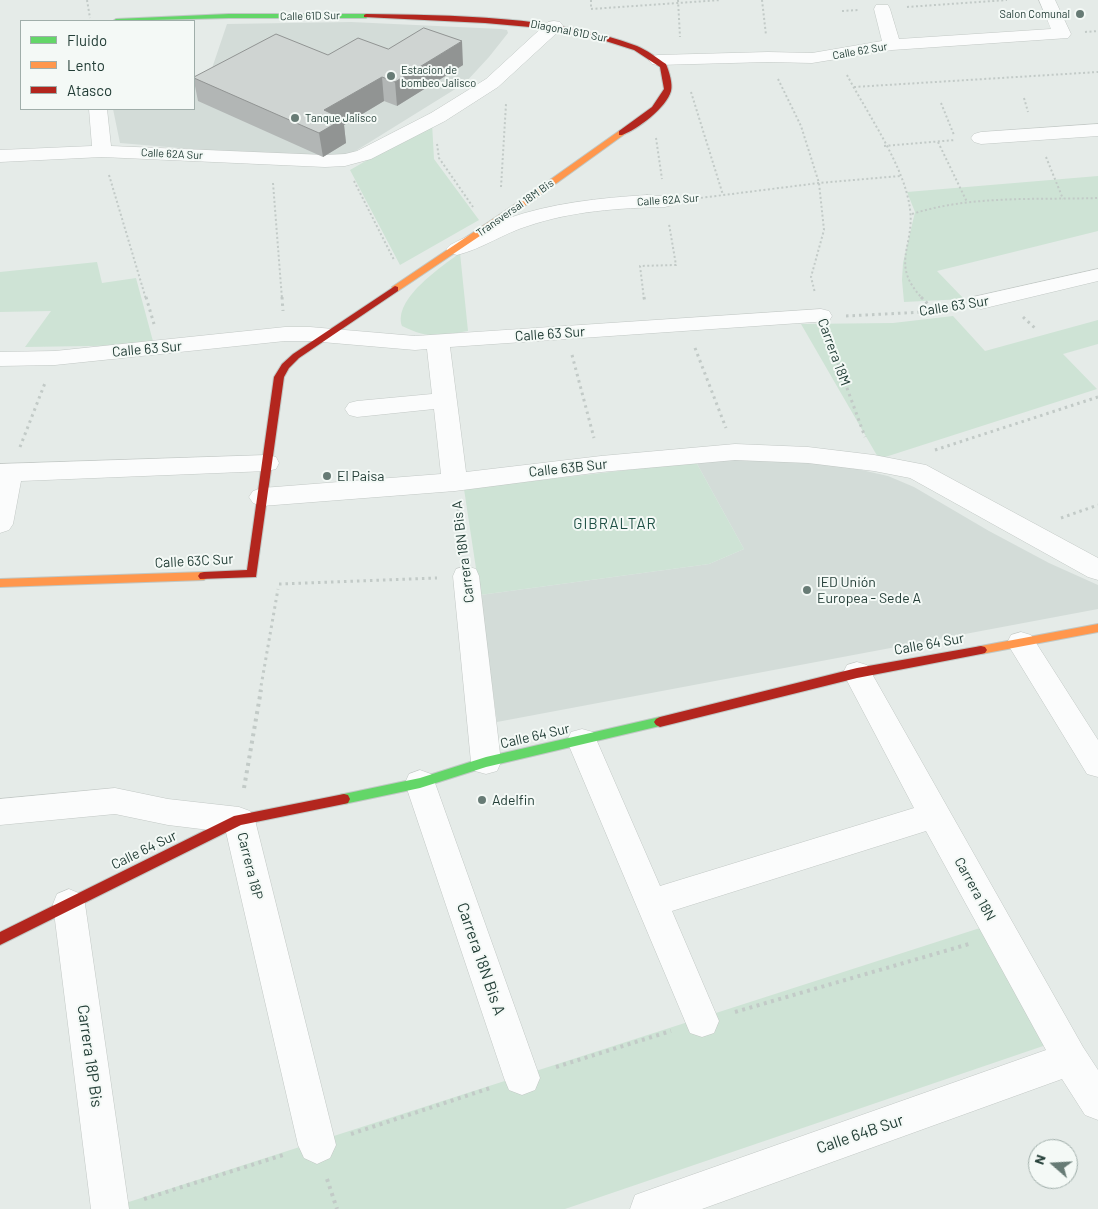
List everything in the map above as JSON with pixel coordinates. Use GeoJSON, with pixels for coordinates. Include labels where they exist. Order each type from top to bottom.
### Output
{"type":"FeatureCollection","features":[{"type":"Feature","properties":{"kind":"street","name":"Calle 62 Sur"},"geometry":{"type":"LineString","coordinates":[[658,60],[768,57],[812,58],[892,45],[1062,34],[1047,0]]}},
{"type":"Feature","properties":{"kind":"street"},"geometry":{"type":"LineString","coordinates":[[882,9],[892,45]]}},
{"type":"Feature","properties":{"kind":"street","name":"Calle 61D Sur"},"geometry":{"type":"LineString","coordinates":[[138,20],[351,15],[504,21]]}},
{"type":"Feature","properties":{"kind":"street","name":"Diagonal 61D Sur"},"geometry":{"type":"LineString","coordinates":[[504,21],[554,26],[598,35],[639,49],[658,60]]}},
{"type":"Feature","properties":{"kind":"street","name":"Calle 62A Sur"},"geometry":{"type":"LineString","coordinates":[[0,156],[102,151],[325,161],[345,160],[364,155],[438,117],[492,83],[554,26]]}},
{"type":"Feature","properties":{"kind":"street","name":"Transversal 18M Bis"},"geometry":{"type":"LineString","coordinates":[[325,336],[500,218],[660,104],[666,97],[670,81],[668,74],[658,60]]}},
{"type":"Feature","properties":{"kind":"street"},"geometry":{"type":"LineString","coordinates":[[98,110],[102,151]]}},
{"type":"Feature","properties":{"kind":"street"},"geometry":{"type":"LineString","coordinates":[[981,138],[1098,130]]}},
{"type":"Feature","properties":{"kind":"street","name":"Calle 62A Sur"},"geometry":{"type":"LineString","coordinates":[[444,256],[519,222],[546,214],[616,202],[665,201]]}},
{"type":"Feature","properties":{"kind":"street","name":"Calle 63 Sur"},"geometry":{"type":"LineString","coordinates":[[981,302],[1098,275]]}},
{"type":"Feature","properties":{"kind":"street","name":"Calle 63 Sur"},"geometry":{"type":"LineString","coordinates":[[0,360],[55,358],[285,334],[415,344],[820,316]]}},
{"type":"Feature","properties":{"kind":"street"},"geometry":{"type":"LineString","coordinates":[[252,574],[279,377],[285,366],[296,356],[325,336]]}},
{"type":"Feature","properties":{"kind":"street","name":"Carrera 18N Bis A"},"geometry":{"type":"LineString","coordinates":[[438,342],[455,482]]}},
{"type":"Feature","properties":{"kind":"street"},"geometry":{"type":"LineString","coordinates":[[357,409],[444,400]]}},
{"type":"Feature","properties":{"kind":"street","name":"Calle 63B Sur"},"geometry":{"type":"LineString","coordinates":[[262,497],[455,482],[600,464],[735,452],[790,454],[881,464]]}},
{"type":"Feature","properties":{"kind":"street"},"geometry":{"type":"LineString","coordinates":[[0,524],[5,473],[267,463]]}},
{"type":"Feature","properties":{"kind":"street"},"geometry":{"type":"LineString","coordinates":[[881,464],[917,471],[1098,570]]}},
{"type":"Feature","properties":{"kind":"street","name":"Calle 63C Sur"},"geometry":{"type":"LineString","coordinates":[[0,583],[252,574]]}},
{"type":"Feature","properties":{"kind":"street","name":"Carrera 18N Bis A"},"geometry":{"type":"LineString","coordinates":[[466,576],[486,762]]}},
{"type":"Feature","properties":{"kind":"street","name":"Calle 64 Sur"},"geometry":{"type":"LineString","coordinates":[[0,939],[239,820],[420,783],[486,762],[582,741],[857,673],[1098,628]]}},
{"type":"Feature","properties":{"kind":"street"},"geometry":{"type":"LineString","coordinates":[[1021,643],[1098,765]]}},
{"type":"Feature","properties":{"kind":"street","name":"Carrera 18N"},"geometry":{"type":"LineString","coordinates":[[857,673],[1070,1059],[1098,1102]]}},
{"type":"Feature","properties":{"kind":"street"},"geometry":{"type":"LineString","coordinates":[[582,741],[702,1021]]}},
{"type":"Feature","properties":{"kind":"street","name":"Carrera 18N Bis A"},"geometry":{"type":"LineString","coordinates":[[420,783],[522,1078]]}},
{"type":"Feature","properties":{"kind":"street"},"geometry":{"type":"LineString","coordinates":[[0,812],[115,801],[168,812],[239,820]]}},
{"type":"Feature","properties":{"kind":"street"},"geometry":{"type":"LineString","coordinates":[[652,903],[934,815]]}},
{"type":"Feature","properties":{"kind":"street","name":"Carrera 18P"},"geometry":{"type":"LineString","coordinates":[[239,820],[317,1145]]}},
{"type":"Feature","properties":{"kind":"street","name":"Carrera 18P Bis"},"geometry":{"type":"LineString","coordinates":[[69,904],[110,1209]]}},
{"type":"Feature","properties":{"kind":"street","name":"Calle 64B Sur"},"geometry":{"type":"LineString","coordinates":[[649,1209],[1070,1059]]}},
{"type":"Feature","properties":{"kind":"path"},"geometry":{"type":"LineString","coordinates":[[87,0],[90,20]]}},
{"type":"Feature","properties":{"kind":"path"},"geometry":{"type":"LineString","coordinates":[[591,9],[721,0]]}},
{"type":"Feature","properties":{"kind":"path","name":"Carrera 18M"},"geometry":{"type":"LineString","coordinates":[[762,0],[768,57],[801,126],[819,183],[824,230],[811,277],[820,316],[881,464]]}},
{"type":"Feature","properties":{"kind":"path"},"geometry":{"type":"LineString","coordinates":[[842,11],[1007,0]]}},
{"type":"Feature","properties":{"kind":"path"},"geometry":{"type":"LineString","coordinates":[[678,2],[681,60],[723,196]]}},
{"type":"Feature","properties":{"kind":"path"},"geometry":{"type":"LineString","coordinates":[[837,54],[900,176],[912,214],[912,226],[905,262],[906,276],[913,288],[935,310]]}},
{"type":"Feature","properties":{"kind":"path"},"geometry":{"type":"LineString","coordinates":[[500,218],[507,69]]}},
{"type":"Feature","properties":{"kind":"path"},"geometry":{"type":"LineString","coordinates":[[854,87],[1098,72]]}},
{"type":"Feature","properties":{"kind":"path"},"geometry":{"type":"LineString","coordinates":[[884,146],[956,140],[941,103]]}},
{"type":"Feature","properties":{"kind":"path"},"geometry":{"type":"LineString","coordinates":[[438,117],[434,122],[439,158],[488,226]]}},
{"type":"Feature","properties":{"kind":"path"},"geometry":{"type":"LineString","coordinates":[[938,142],[967,202]]}},
{"type":"Feature","properties":{"kind":"path"},"geometry":{"type":"LineString","coordinates":[[102,151],[142,277],[159,343],[163,348]]}},
{"type":"Feature","properties":{"kind":"path"},"geometry":{"type":"LineString","coordinates":[[272,159],[285,334]]}},
{"type":"Feature","properties":{"kind":"path"},"geometry":{"type":"LineString","coordinates":[[345,160],[403,282]]}},
{"type":"Feature","properties":{"kind":"path","name":"Calle 62A Sur"},"geometry":{"type":"LineString","coordinates":[[665,201],[723,196],[819,183],[900,176]]}},
{"type":"Feature","properties":{"kind":"path"},"geometry":{"type":"LineString","coordinates":[[912,214],[931,208],[967,202],[1098,198]]}},
{"type":"Feature","properties":{"kind":"path","name":"Calle 63 Sur"},"geometry":{"type":"LineString","coordinates":[[820,316],[888,314],[935,310],[981,302]]}},
{"type":"Feature","properties":{"kind":"path"},"geometry":{"type":"LineString","coordinates":[[686,324],[735,452]]}},
{"type":"Feature","properties":{"kind":"path"},"geometry":{"type":"LineString","coordinates":[[566,333],[600,464]]}},
{"type":"Feature","properties":{"kind":"path"},"geometry":{"type":"LineString","coordinates":[[5,473],[55,358]]}},
{"type":"Feature","properties":{"kind":"path"},"geometry":{"type":"LineString","coordinates":[[881,464],[1098,397]]}},
{"type":"Feature","properties":{"kind":"path","name":"Carrera 18N Bis A"},"geometry":{"type":"LineString","coordinates":[[455,482],[466,576]]}},
{"type":"Feature","properties":{"kind":"path","name":"Calle 63C Sur"},"geometry":{"type":"LineString","coordinates":[[252,574],[250,586],[466,576]]}},
{"type":"Feature","properties":{"kind":"path","name":"Carrera 18P"},"geometry":{"type":"LineString","coordinates":[[239,820],[279,584]]}},
{"type":"Feature","properties":{"kind":"shaded area"},"geometry":{"type":"Polygon","coordinates":[[[351,22],[501,29],[507,30],[508,33],[465,83],[349,155],[323,160],[120,143],[113,110],[195,110],[195,85],[207,83],[227,24],[351,22]]]}},
{"type":"Feature","properties":{"kind":"shaded area","name":"IED Unión Europea - Sede A"},"geometry":{"type":"Polygon","coordinates":[[[751,459],[806,462],[857,469],[888,476],[914,487],[989,531],[1049,563],[1098,585],[1098,609],[497,722],[480,595],[709,564],[744,549],[696,462],[751,459]]]}},
{"type":"Feature","properties":{"kind":"green space"},"geometry":{"type":"Polygon","coordinates":[[[432,123],[434,159],[479,220],[400,265],[350,170],[432,123]]]}},
{"type":"Feature","properties":{"kind":"green space"},"geometry":{"type":"Polygon","coordinates":[[[1098,176],[1098,231],[937,271],[964,299],[904,302],[903,263],[915,212],[907,192],[1098,176]]]}},
{"type":"Feature","properties":{"kind":"green space"},"geometry":{"type":"Polygon","coordinates":[[[460,253],[468,331],[427,335],[402,326],[401,316],[411,295],[431,275],[460,253]]]}},
{"type":"Feature","properties":{"kind":"green space"},"geometry":{"type":"Polygon","coordinates":[[[97,262],[102,283],[136,278],[154,345],[25,347],[51,311],[0,312],[0,272],[97,262]]]}},
{"type":"Feature","properties":{"kind":"green space"},"geometry":{"type":"Polygon","coordinates":[[[953,316],[985,351],[1098,320],[1098,344],[1063,354],[1097,389],[879,459],[801,324],[893,323],[953,316]]]}},
{"type":"Feature","properties":{"kind":"green space"},"geometry":{"type":"Polygon","coordinates":[[[696,462],[744,549],[709,564],[480,595],[464,489],[696,462]]]}},
{"type":"Feature","properties":{"kind":"green space"},"geometry":{"type":"Polygon","coordinates":[[[980,928],[1049,1044],[565,1209],[107,1209],[980,928]]]}},
{"type":"Feature","properties":{"kind":"building"},"geometry":{"type":"Polygon","coordinates":[[[424,28],[462,41],[395,82],[382,77],[324,110],[343,119],[319,133],[195,78],[195,76],[276,34],[328,55],[358,38],[388,49],[424,28]]]}},
{"type":"Feature","properties":{"kind":"traffic: fast"},"geometry":{"type":"LineString","coordinates":[[139,20],[229,16],[366,16]]}},
{"type":"Feature","properties":{"kind":"traffic: fast"},"geometry":{"type":"LineString","coordinates":[[344,799],[420,783],[486,762],[660,722]]}},
{"type":"Feature","properties":{"kind":"traffic: slow"},"geometry":{"type":"LineString","coordinates":[[395,289],[526,201],[622,133]]}},
{"type":"Feature","properties":{"kind":"traffic: slow"},"geometry":{"type":"LineString","coordinates":[[0,583],[204,576]]}},
{"type":"Feature","properties":{"kind":"traffic: slow"},"geometry":{"type":"LineString","coordinates":[[981,650],[1098,628]]}},
{"type":"Feature","properties":{"kind":"traffic: jam"},"geometry":{"type":"LineString","coordinates":[[366,16],[433,18],[541,26],[594,35],[637,48],[664,66],[668,89],[661,103],[655,109],[622,133]]}},
{"type":"Feature","properties":{"kind":"traffic: jam"},"geometry":{"type":"LineString","coordinates":[[204,576],[252,574],[279,377],[285,366],[296,356],[395,289]]}},
{"type":"Feature","properties":{"kind":"traffic: jam"},"geometry":{"type":"LineString","coordinates":[[660,722],[857,673],[981,650]]}},
{"type":"Feature","properties":{"kind":"traffic: jam"},"geometry":{"type":"LineString","coordinates":[[0,939],[239,820],[344,799]]}},
{"type":"Feature","properties":{"kind":"place","name":"Salon Comunal"},"geometry":{"type":"Point","coordinates":[1080,14]}},
{"type":"Feature","properties":{"kind":"place","name":"Estacion de bombeo Jalisco"},"geometry":{"type":"Point","coordinates":[391,76]}},
{"type":"Feature","properties":{"kind":"place","name":"Tanque Jalisco"},"geometry":{"type":"Point","coordinates":[295,118]}},
{"type":"Feature","properties":{"kind":"place","name":"El Paisa"},"geometry":{"type":"Point","coordinates":[327,476]}},
{"type":"Feature","properties":{"kind":"place","name":"IED Unión Europea - Sede A"},"geometry":{"type":"Point","coordinates":[807,590]}},
{"type":"Feature","properties":{"kind":"place","name":"Adelfin"},"geometry":{"type":"Point","coordinates":[482,800]}},
{"type":"Feature","properties":{"kind":"district","name":"GIBRALTAR"},"geometry":{"type":"Point","coordinates":[615,524]}}]}
